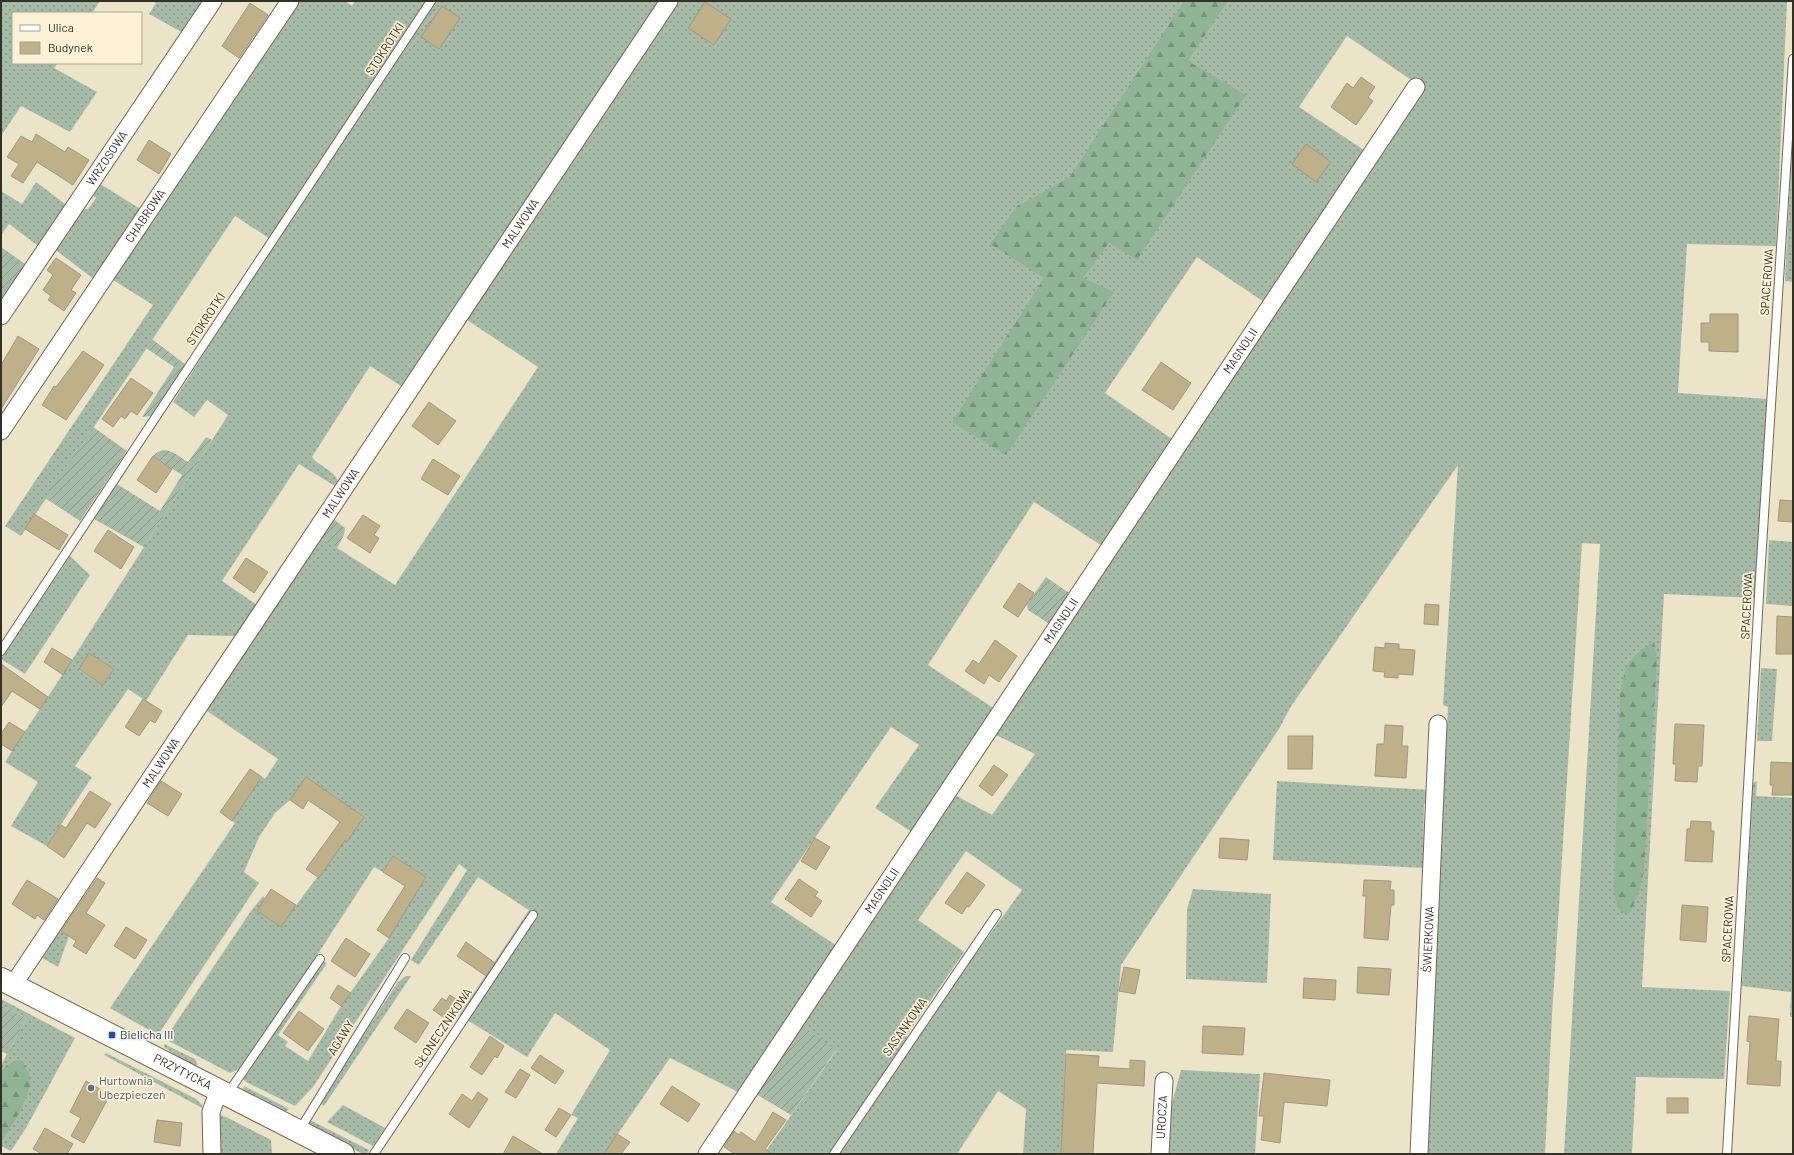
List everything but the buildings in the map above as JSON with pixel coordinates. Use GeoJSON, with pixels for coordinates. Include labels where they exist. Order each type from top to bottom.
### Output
{"type":"FeatureCollection","features":[{"type":"Feature","properties":{"kind":"main road","name":"PRZYTYCKA"},"geometry":{"type":"LineString","coordinates":[[7,982],[344,1154]]}},
{"type":"Feature","properties":{"kind":"street","name":"WRZOSOWA"},"geometry":{"type":"LineString","coordinates":[[1,316],[213,1]]}},
{"type":"Feature","properties":{"kind":"street","name":"CHABROWA"},"geometry":{"type":"LineString","coordinates":[[1,431],[290,1]]}},
{"type":"Feature","properties":{"kind":"street","name":"MALWOWA"},"geometry":{"type":"LineString","coordinates":[[7,982],[669,1]]}},
{"type":"Feature","properties":{"kind":"street","name":"MAGNOLII"},"geometry":{"type":"LineString","coordinates":[[707,1154],[1416,87]]}},
{"type":"Feature","properties":{"kind":"street","name":"ŚWIERKOWA"},"geometry":{"type":"LineString","coordinates":[[1419,1154],[1438,724]]}},
{"type":"Feature","properties":{"kind":"street","name":"UROCZA"},"geometry":{"type":"LineString","coordinates":[[1160,1154],[1164,1081]]}},
{"type":"Feature","properties":{"kind":"street"},"geometry":{"type":"LineString","coordinates":[[212,1154],[211,1112],[223,1092]]}},
{"type":"Feature","properties":{"kind":"lane","name":"STOKROTKI"},"geometry":{"type":"LineString","coordinates":[[1,651],[431,1]]}},
{"type":"Feature","properties":{"kind":"lane","name":"SPACEROWA"},"geometry":{"type":"LineString","coordinates":[[1727,1154],[1760,586],[1793,59]]}},
{"type":"Feature","properties":{"kind":"lane","name":"SASANKOWA"},"geometry":{"type":"LineString","coordinates":[[834,1154],[997,914]]}},
{"type":"Feature","properties":{"kind":"lane","name":"SŁONECZNIKOWA"},"geometry":{"type":"LineString","coordinates":[[374,1154],[533,915]]}},
{"type":"Feature","properties":{"kind":"lane","name":"AGAWY"},"geometry":{"type":"LineString","coordinates":[[299,1131],[405,958]]}},
{"type":"Feature","properties":{"kind":"lane"},"geometry":{"type":"LineString","coordinates":[[223,1092],[320,959]]}},
{"type":"Feature","properties":{"kind":"green space"},"geometry":{"type":"Polygon","coordinates":[[[1,1],[100,1],[93,12],[12,12],[12,64],[57,64],[54,68],[97,92],[70,132],[21,106],[1,136],[1,1]]]}},
{"type":"Feature","properties":{"kind":"green space"},"geometry":{"type":"Polygon","coordinates":[[[152,1],[207,1],[185,34],[149,14],[156,3],[152,1]]]}},
{"type":"Feature","properties":{"kind":"green space"},"geometry":{"type":"Polygon","coordinates":[[[294,1],[345,1],[352,6],[355,1],[1787,1],[1776,246],[1687,244],[1678,393],[1767,399],[1755,598],[1664,594],[1642,987],[1730,991],[1724,1079],[1636,1077],[1632,1154],[1564,1154],[1600,544],[1582,543],[1552,1016],[1545,1154],[1423,1154],[1448,707],[1443,705],[1458,465],[1290,708],[1279,729],[1121,965],[1113,1052],[1066,1050],[1061,1154],[1023,1154],[1026,1109],[998,1091],[957,1154],[764,1154],[836,1051],[799,1024],[953,794],[992,815],[1035,754],[994,734],[1423,88],[1347,36],[1299,107],[1364,150],[1267,304],[1197,257],[1105,393],[1175,441],[1104,547],[1034,502],[928,665],[995,709],[912,832],[875,808],[919,745],[891,727],[771,902],[837,946],[740,1093],[670,1058],[604,1154],[556,1154],[578,1118],[571,1115],[610,1050],[555,1013],[527,1057],[459,1015],[529,910],[478,877],[419,965],[411,960],[467,870],[459,864],[313,1087],[295,1106],[246,1082],[242,1078],[323,961],[327,963],[278,1035],[288,1042],[285,1046],[308,1061],[341,1006],[389,938],[426,877],[393,856],[383,872],[374,867],[316,957],[239,1069],[230,1073],[165,1039],[251,911],[263,896],[265,898],[257,911],[281,927],[345,840],[347,841],[364,817],[306,777],[290,800],[275,813],[259,837],[244,872],[259,883],[158,1035],[110,1008],[235,823],[232,821],[262,777],[265,779],[278,759],[204,709],[320,537],[395,585],[538,367],[455,312],[404,388],[370,366],[312,457],[336,477],[338,481],[335,486],[299,464],[222,581],[257,605],[235,636],[188,635],[146,701],[128,689],[75,766],[92,777],[47,846],[11,826],[38,782],[5,762],[72,660],[228,415],[207,400],[194,417],[173,402],[275,242],[235,216],[21,536],[5,526],[153,305],[110,278],[220,113],[226,112],[265,53],[294,1]],[[89,653],[79,670],[103,685],[114,669],[89,653]],[[966,851],[918,920],[964,952],[906,1036],[913,1040],[1022,890],[966,851]]]}},
{"type":"Feature","properties":{"kind":"green space"},"geometry":{"type":"Polygon","coordinates":[[[1181,1],[1228,1],[1188,61],[1246,95],[1137,260],[1109,243],[1083,278],[1114,292],[1006,455],[952,422],[1044,278],[990,244],[1017,206],[1069,178],[1183,3],[1181,1]]]}},
{"type":"Feature","properties":{"kind":"green space"},"geometry":{"type":"Polygon","coordinates":[[[1793,150],[1793,282],[1785,281],[1793,150]]]}},
{"type":"Feature","properties":{"kind":"green space"},"geometry":{"type":"Polygon","coordinates":[[[36,182],[69,207],[41,248],[9,224],[1,235],[1,191],[22,204],[36,182]]]}},
{"type":"Feature","properties":{"kind":"green space"},"geometry":{"type":"Polygon","coordinates":[[[97,182],[142,210],[95,280],[53,248],[80,209],[88,209],[96,198],[90,192],[97,182]]]}},
{"type":"Feature","properties":{"kind":"green space"},"geometry":{"type":"Polygon","coordinates":[[[1,247],[28,266],[1,305],[1,247]]]}},
{"type":"Feature","properties":{"kind":"green space"},"geometry":{"type":"Polygon","coordinates":[[[152,339],[186,365],[152,416],[142,417],[174,367],[146,348],[152,339]]]}},
{"type":"Feature","properties":{"kind":"green space"},"geometry":{"type":"Polygon","coordinates":[[[93,427],[127,451],[80,521],[45,498],[93,427]]]}},
{"type":"Feature","properties":{"kind":"green space"},"geometry":{"type":"Polygon","coordinates":[[[206,437],[212,440],[144,547],[94,519],[117,484],[160,511],[182,475],[153,456],[162,450],[167,450],[188,462],[206,437]]]}},
{"type":"Feature","properties":{"kind":"green space"},"geometry":{"type":"Polygon","coordinates":[[[332,518],[345,528],[344,535],[337,548],[320,537],[332,518]]]}},
{"type":"Feature","properties":{"kind":"green space"},"geometry":{"type":"Polygon","coordinates":[[[1769,540],[1793,542],[1793,606],[1766,604],[1769,540]]]}},
{"type":"Feature","properties":{"kind":"green space"},"geometry":{"type":"Polygon","coordinates":[[[70,556],[90,575],[25,674],[1,659],[70,556]]]}},
{"type":"Feature","properties":{"kind":"green space"},"geometry":{"type":"Polygon","coordinates":[[[1046,577],[1072,595],[1051,625],[1028,610],[1027,604],[1046,577]]]}},
{"type":"Feature","properties":{"kind":"green space"},"geometry":{"type":"Polygon","coordinates":[[[1654,641],[1657,660],[1644,871],[1640,889],[1630,913],[1621,913],[1617,905],[1614,890],[1620,695],[1624,675],[1629,663],[1638,653],[1654,641]]]}},
{"type":"Feature","properties":{"kind":"green space"},"geometry":{"type":"Polygon","coordinates":[[[1761,668],[1777,669],[1772,741],[1757,741],[1761,668]]]}},
{"type":"Feature","properties":{"kind":"green space"},"geometry":{"type":"Polygon","coordinates":[[[1277,781],[1431,790],[1430,798],[1424,804],[1423,868],[1273,860],[1277,781]]]}},
{"type":"Feature","properties":{"kind":"green space"},"geometry":{"type":"Polygon","coordinates":[[[1757,781],[1756,796],[1793,798],[1793,1017],[1790,1017],[1791,992],[1742,986],[1753,783],[1757,781]]]}},
{"type":"Feature","properties":{"kind":"green space"},"geometry":{"type":"Polygon","coordinates":[[[1193,889],[1271,894],[1267,983],[1186,979],[1187,909],[1193,889]]]}},
{"type":"Feature","properties":{"kind":"green space"},"geometry":{"type":"Polygon","coordinates":[[[57,929],[69,936],[58,967],[39,956],[57,929]]]}},
{"type":"Feature","properties":{"kind":"green space"},"geometry":{"type":"Polygon","coordinates":[[[406,976],[411,976],[324,1106],[319,1103],[398,982],[406,976]]]}},
{"type":"Feature","properties":{"kind":"green space"},"geometry":{"type":"Polygon","coordinates":[[[1,999],[75,1038],[26,1128],[11,1151],[1,1146],[1,1144],[24,1103],[1,1072],[1,1065],[27,1018],[1,1005],[1,999]]]}},
{"type":"Feature","properties":{"kind":"green space"},"geometry":{"type":"Polygon","coordinates":[[[1,1005],[27,1018],[7,1054],[1,1051],[1,1005]]]}},
{"type":"Feature","properties":{"kind":"green space"},"geometry":{"type":"Polygon","coordinates":[[[802,1026],[836,1050],[791,1115],[756,1094],[802,1026]]]}},
{"type":"Feature","properties":{"kind":"green space"},"geometry":{"type":"Polygon","coordinates":[[[164,1044],[195,1059],[197,1064],[195,1068],[164,1047],[164,1044]]]}},
{"type":"Feature","properties":{"kind":"green space"},"geometry":{"type":"Polygon","coordinates":[[[106,1053],[196,1099],[202,1105],[202,1108],[104,1055],[106,1053]]]}},
{"type":"Feature","properties":{"kind":"green space"},"geometry":{"type":"Polygon","coordinates":[[[17,1060],[23,1062],[30,1077],[30,1084],[25,1102],[1,1144],[1,1072],[6,1066],[17,1060]]]}},
{"type":"Feature","properties":{"kind":"green space"},"geometry":{"type":"Polygon","coordinates":[[[1181,1070],[1260,1074],[1255,1154],[1166,1154],[1168,1118],[1181,1070]]]}},
{"type":"Feature","properties":{"kind":"green space"},"geometry":{"type":"Polygon","coordinates":[[[244,1086],[289,1109],[285,1112],[243,1091],[244,1086]]]}},
{"type":"Feature","properties":{"kind":"green space"},"geometry":{"type":"Polygon","coordinates":[[[343,1105],[385,1128],[373,1146],[327,1122],[343,1105]]]}},
{"type":"Feature","properties":{"kind":"green space"},"geometry":{"type":"Polygon","coordinates":[[[220,1115],[271,1140],[272,1154],[218,1154],[218,1117],[220,1115]]]}},
{"type":"Feature","properties":{"kind":"green space"},"geometry":{"type":"Polygon","coordinates":[[[308,1119],[369,1150],[367,1153],[363,1154],[311,1127],[308,1123],[308,1119]]]}},
{"type":"Feature","properties":{"kind":"place","name":"Bielicha III"},"geometry":{"type":"Point","coordinates":[112,1035]}},
{"type":"Feature","properties":{"kind":"place","name":"Hurtownia Ubezpieczeń"},"geometry":{"type":"Point","coordinates":[91,1088]}}]}
